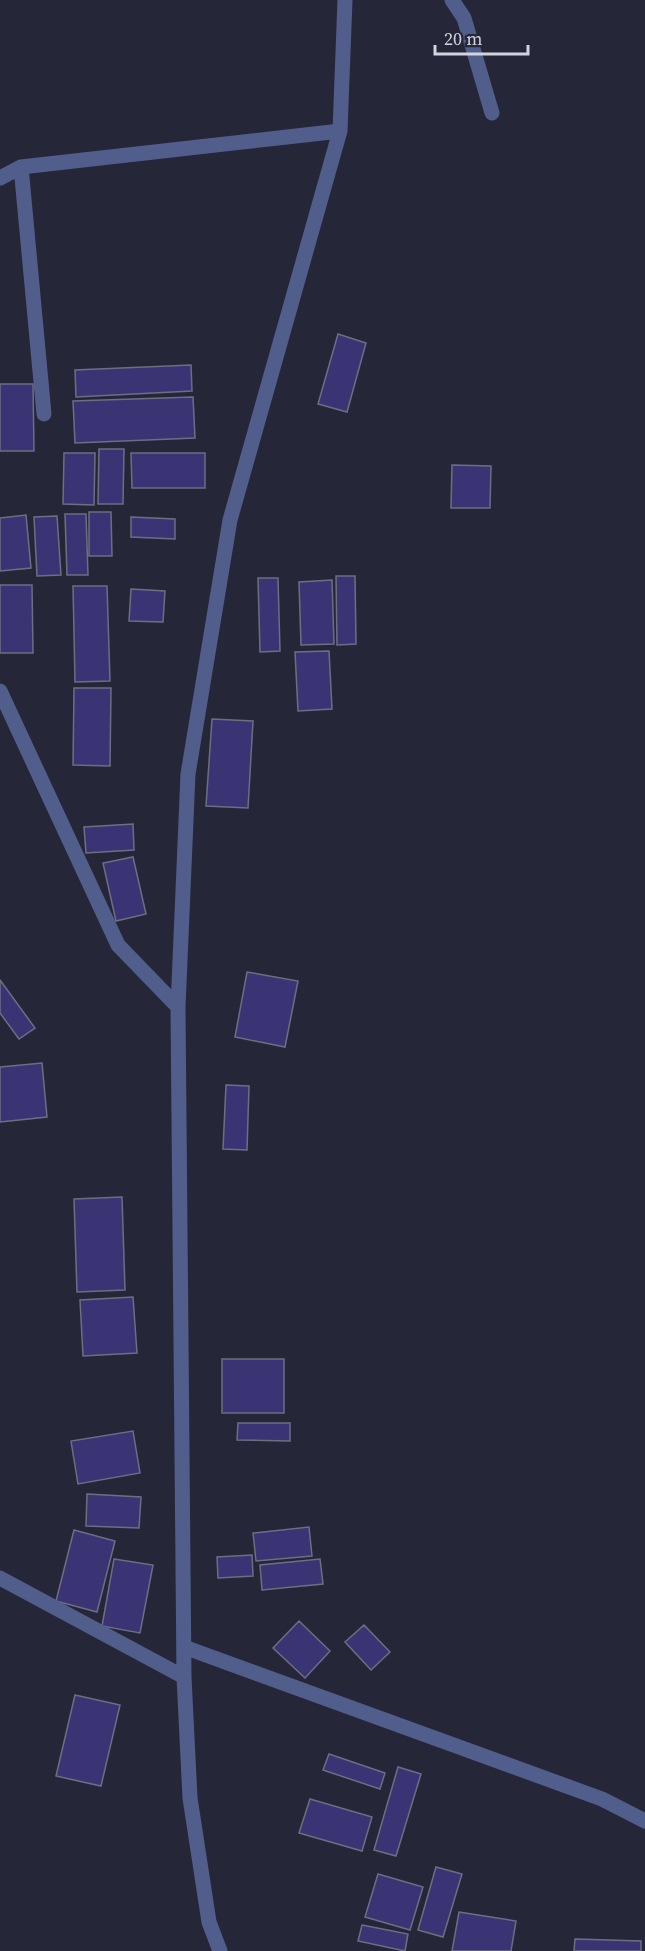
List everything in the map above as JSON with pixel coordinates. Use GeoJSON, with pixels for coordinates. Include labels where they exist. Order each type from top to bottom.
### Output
{"type":"FeatureCollection","features":[{"type":"Feature","properties":{"kind":"street"},"geometry":{"type":"LineString","coordinates":[[220,1951],[209,1922],[190,1798],[184,1677],[178,1007],[188,774],[230,520],[340,130],[345,0]]}},
{"type":"Feature","properties":{"kind":"street"},"geometry":{"type":"LineString","coordinates":[[452,0],[464,18],[492,113]]}},
{"type":"Feature","properties":{"kind":"street"},"geometry":{"type":"LineString","coordinates":[[0,178],[21,167],[340,130]]}},
{"type":"Feature","properties":{"kind":"street"},"geometry":{"type":"LineString","coordinates":[[21,167],[44,414]]}},
{"type":"Feature","properties":{"kind":"street"},"geometry":{"type":"LineString","coordinates":[[0,691],[118,945],[178,1007]]}},
{"type":"Feature","properties":{"kind":"street"},"geometry":{"type":"LineString","coordinates":[[0,1578],[184,1677]]}},
{"type":"Feature","properties":{"kind":"street"},"geometry":{"type":"LineString","coordinates":[[184,1647],[602,1799],[645,1821]]}},
{"type":"Feature","properties":{"kind":"building"},"geometry":{"type":"Polygon","coordinates":[[[338,334],[366,343],[347,412],[318,404],[338,334]]]}},
{"type":"Feature","properties":{"kind":"building"},"geometry":{"type":"Polygon","coordinates":[[[191,365],[192,391],[76,397],[75,370],[191,365]]]}},
{"type":"Feature","properties":{"kind":"building"},"geometry":{"type":"Polygon","coordinates":[[[0,384],[33,384],[34,451],[0,451],[0,384]]]}},
{"type":"Feature","properties":{"kind":"building"},"geometry":{"type":"Polygon","coordinates":[[[193,397],[195,438],[75,443],[73,401],[193,397]]]}},
{"type":"Feature","properties":{"kind":"building"},"geometry":{"type":"Polygon","coordinates":[[[99,449],[124,449],[123,504],[98,504],[99,449]]]}},
{"type":"Feature","properties":{"kind":"building"},"geometry":{"type":"Polygon","coordinates":[[[64,453],[95,453],[94,505],[63,504],[64,453]]]}},
{"type":"Feature","properties":{"kind":"building"},"geometry":{"type":"Polygon","coordinates":[[[131,453],[205,453],[205,488],[132,488],[131,453]]]}},
{"type":"Feature","properties":{"kind":"building"},"geometry":{"type":"Polygon","coordinates":[[[452,465],[491,466],[490,508],[451,508],[452,465]]]}},
{"type":"Feature","properties":{"kind":"building"},"geometry":{"type":"Polygon","coordinates":[[[89,512],[111,512],[112,556],[89,556],[89,512]]]}},
{"type":"Feature","properties":{"kind":"building"},"geometry":{"type":"Polygon","coordinates":[[[65,514],[86,514],[88,575],[67,575],[65,514]]]}},
{"type":"Feature","properties":{"kind":"building"},"geometry":{"type":"Polygon","coordinates":[[[26,515],[31,568],[0,571],[0,518],[26,515]]]}},
{"type":"Feature","properties":{"kind":"building"},"geometry":{"type":"Polygon","coordinates":[[[57,516],[61,575],[37,576],[34,517],[57,516]]]}},
{"type":"Feature","properties":{"kind":"building"},"geometry":{"type":"Polygon","coordinates":[[[131,517],[175,519],[175,539],[131,537],[131,517]]]}},
{"type":"Feature","properties":{"kind":"building"},"geometry":{"type":"Polygon","coordinates":[[[336,576],[355,576],[356,644],[337,645],[336,576]]]}},
{"type":"Feature","properties":{"kind":"building"},"geometry":{"type":"Polygon","coordinates":[[[258,578],[278,578],[280,651],[260,652],[258,578]]]}},
{"type":"Feature","properties":{"kind":"building"},"geometry":{"type":"Polygon","coordinates":[[[332,580],[334,644],[301,645],[299,582],[332,580]]]}},
{"type":"Feature","properties":{"kind":"building"},"geometry":{"type":"Polygon","coordinates":[[[0,585],[32,585],[33,653],[0,653],[0,585]]]}},
{"type":"Feature","properties":{"kind":"building"},"geometry":{"type":"Polygon","coordinates":[[[73,586],[107,586],[110,681],[75,682],[73,586]]]}},
{"type":"Feature","properties":{"kind":"building"},"geometry":{"type":"Polygon","coordinates":[[[131,589],[165,591],[163,622],[129,621],[131,589]]]}},
{"type":"Feature","properties":{"kind":"building"},"geometry":{"type":"Polygon","coordinates":[[[329,651],[332,709],[298,711],[295,652],[329,651]]]}},
{"type":"Feature","properties":{"kind":"building"},"geometry":{"type":"Polygon","coordinates":[[[74,688],[111,688],[110,766],[73,765],[74,688]]]}},
{"type":"Feature","properties":{"kind":"building"},"geometry":{"type":"Polygon","coordinates":[[[212,719],[253,721],[248,808],[206,806],[212,719]]]}},
{"type":"Feature","properties":{"kind":"building"},"geometry":{"type":"Polygon","coordinates":[[[133,824],[134,850],[86,853],[84,827],[133,824]]]}},
{"type":"Feature","properties":{"kind":"building"},"geometry":{"type":"Polygon","coordinates":[[[133,857],[146,914],[116,921],[103,863],[133,857]]]}},
{"type":"Feature","properties":{"kind":"building"},"geometry":{"type":"Polygon","coordinates":[[[247,972],[298,981],[285,1047],[235,1037],[247,972]]]}},
{"type":"Feature","properties":{"kind":"building"},"geometry":{"type":"Polygon","coordinates":[[[0,980],[35,1028],[19,1039],[0,1013],[0,980]]]}},
{"type":"Feature","properties":{"kind":"building"},"geometry":{"type":"Polygon","coordinates":[[[42,1063],[47,1117],[0,1122],[0,1067],[42,1063]]]}},
{"type":"Feature","properties":{"kind":"building"},"geometry":{"type":"Polygon","coordinates":[[[226,1085],[249,1086],[247,1150],[223,1149],[226,1085]]]}},
{"type":"Feature","properties":{"kind":"building"},"geometry":{"type":"Polygon","coordinates":[[[122,1197],[125,1290],[77,1292],[74,1199],[122,1197]]]}},
{"type":"Feature","properties":{"kind":"building"},"geometry":{"type":"Polygon","coordinates":[[[133,1297],[137,1353],[83,1356],[80,1300],[133,1297]]]}},
{"type":"Feature","properties":{"kind":"building"},"geometry":{"type":"Polygon","coordinates":[[[222,1359],[284,1359],[284,1413],[222,1413],[222,1359]]]}},
{"type":"Feature","properties":{"kind":"building"},"geometry":{"type":"Polygon","coordinates":[[[238,1423],[290,1423],[290,1441],[237,1440],[238,1423]]]}},
{"type":"Feature","properties":{"kind":"building"},"geometry":{"type":"Polygon","coordinates":[[[133,1431],[140,1473],[78,1484],[71,1441],[133,1431]]]}},
{"type":"Feature","properties":{"kind":"building"},"geometry":{"type":"Polygon","coordinates":[[[87,1494],[141,1497],[139,1528],[86,1526],[87,1494]]]}},
{"type":"Feature","properties":{"kind":"building"},"geometry":{"type":"Polygon","coordinates":[[[309,1527],[312,1556],[256,1561],[253,1533],[309,1527]]]}},
{"type":"Feature","properties":{"kind":"building"},"geometry":{"type":"Polygon","coordinates":[[[74,1530],[115,1541],[97,1612],[56,1601],[74,1530]]]}},
{"type":"Feature","properties":{"kind":"building"},"geometry":{"type":"Polygon","coordinates":[[[252,1555],[253,1576],[218,1578],[217,1557],[252,1555]]]}},
{"type":"Feature","properties":{"kind":"building"},"geometry":{"type":"Polygon","coordinates":[[[114,1559],[153,1565],[140,1633],[102,1626],[114,1559]]]}},
{"type":"Feature","properties":{"kind":"building"},"geometry":{"type":"Polygon","coordinates":[[[320,1559],[323,1584],[262,1590],[260,1565],[320,1559]]]}},
{"type":"Feature","properties":{"kind":"building"},"geometry":{"type":"Polygon","coordinates":[[[299,1621],[330,1651],[305,1678],[273,1648],[299,1621]]]}},
{"type":"Feature","properties":{"kind":"building"},"geometry":{"type":"Polygon","coordinates":[[[364,1625],[390,1652],[371,1670],[345,1642],[364,1625]]]}},
{"type":"Feature","properties":{"kind":"building"},"geometry":{"type":"Polygon","coordinates":[[[75,1695],[120,1705],[101,1786],[56,1776],[75,1695]]]}},
{"type":"Feature","properties":{"kind":"building"},"geometry":{"type":"Polygon","coordinates":[[[329,1754],[385,1773],[380,1789],[323,1770],[329,1754]]]}},
{"type":"Feature","properties":{"kind":"building"},"geometry":{"type":"Polygon","coordinates":[[[398,1767],[421,1774],[396,1856],[374,1850],[398,1767]]]}},
{"type":"Feature","properties":{"kind":"building"},"geometry":{"type":"Polygon","coordinates":[[[310,1799],[372,1817],[362,1851],[299,1833],[310,1799]]]}},
{"type":"Feature","properties":{"kind":"building"},"geometry":{"type":"Polygon","coordinates":[[[436,1867],[462,1874],[443,1937],[418,1930],[436,1867]]]}},
{"type":"Feature","properties":{"kind":"building"},"geometry":{"type":"Polygon","coordinates":[[[378,1874],[423,1887],[410,1930],[365,1917],[378,1874]]]}},
{"type":"Feature","properties":{"kind":"building"},"geometry":{"type":"Polygon","coordinates":[[[459,1912],[516,1921],[511,1951],[452,1951],[459,1912]]]}},
{"type":"Feature","properties":{"kind":"building"},"geometry":{"type":"Polygon","coordinates":[[[362,1925],[408,1934],[405,1951],[358,1941],[362,1925]]]}},
{"type":"Feature","properties":{"kind":"building"},"geometry":{"type":"Polygon","coordinates":[[[575,1939],[641,1941],[641,1951],[574,1951],[575,1939]]]}}]}
